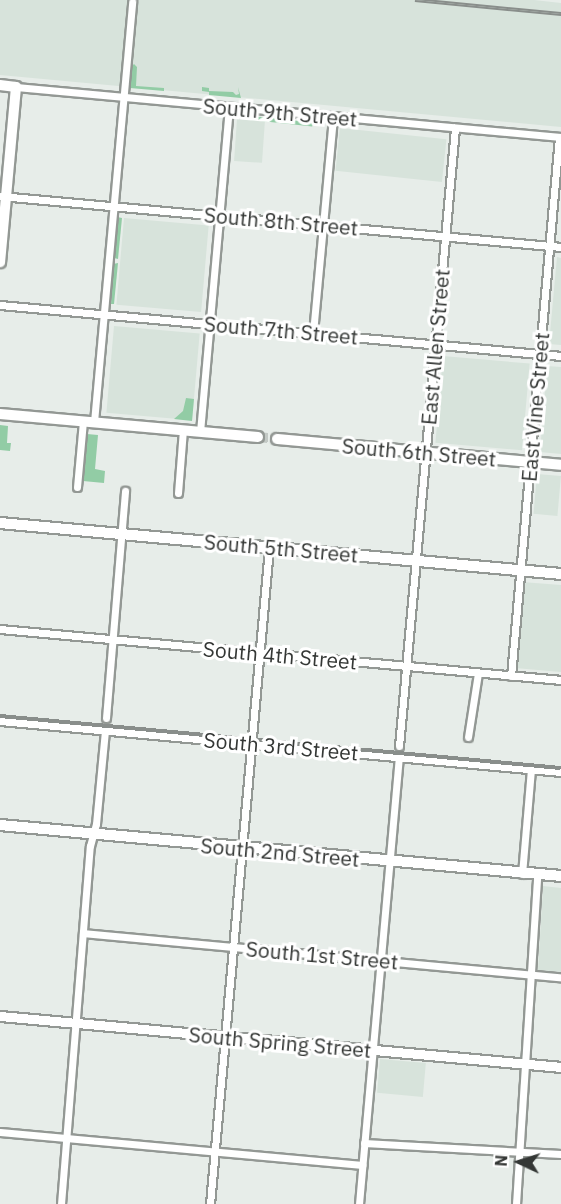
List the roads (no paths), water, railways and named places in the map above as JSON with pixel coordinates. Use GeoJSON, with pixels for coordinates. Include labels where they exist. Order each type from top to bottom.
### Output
{"type":"FeatureCollection","features":[{"type":"Feature","properties":{"kind":"main road","name":"South 9th Street"},"geometry":{"type":"LineString","coordinates":[[0,86],[16,87]]}},
{"type":"Feature","properties":{"kind":"main road"},"geometry":{"type":"LineString","coordinates":[[0,262],[3,196],[16,87]]}},
{"type":"Feature","properties":{"kind":"main road"},"geometry":{"type":"LineString","coordinates":[[0,414],[258,437]]}},
{"type":"Feature","properties":{"kind":"main road","name":"South 6th Street"},"geometry":{"type":"LineString","coordinates":[[277,439],[561,465]]}},
{"type":"Feature","properties":{"kind":"main road","name":"South 5th Street"},"geometry":{"type":"LineString","coordinates":[[0,523],[561,574]]}},
{"type":"Feature","properties":{"kind":"main road","name":"South 2nd Street"},"geometry":{"type":"LineString","coordinates":[[0,825],[561,876]]}},
{"type":"Feature","properties":{"kind":"street"},"geometry":{"type":"LineString","coordinates":[[77,487],[104,314],[132,3]]}},
{"type":"Feature","properties":{"kind":"street","name":"South 9th Street"},"geometry":{"type":"LineString","coordinates":[[16,87],[560,137]]}},
{"type":"Feature","properties":{"kind":"street"},"geometry":{"type":"LineString","coordinates":[[200,432],[229,107]]}},
{"type":"Feature","properties":{"kind":"street"},"geometry":{"type":"LineString","coordinates":[[313,333],[333,117]]}},
{"type":"Feature","properties":{"kind":"street","name":"East Allen Street"},"geometry":{"type":"LineString","coordinates":[[399,746],[455,128]]}},
{"type":"Feature","properties":{"kind":"street","name":"East Vine Street"},"geometry":{"type":"LineString","coordinates":[[511,676],[560,137]]}},
{"type":"Feature","properties":{"kind":"street","name":"South 8th Street"},"geometry":{"type":"LineString","coordinates":[[3,196],[561,247]]}},
{"type":"Feature","properties":{"kind":"street","name":"South 7th Street"},"geometry":{"type":"LineString","coordinates":[[0,305],[561,356]]}},
{"type":"Feature","properties":{"kind":"street"},"geometry":{"type":"LineString","coordinates":[[178,493],[183,430]]}},
{"type":"Feature","properties":{"kind":"street"},"geometry":{"type":"LineString","coordinates":[[106,718],[125,491]]}},
{"type":"Feature","properties":{"kind":"street"},"geometry":{"type":"LineString","coordinates":[[210,1204],[269,548]]}},
{"type":"Feature","properties":{"kind":"street","name":"South 4th Street"},"geometry":{"type":"LineString","coordinates":[[0,629],[561,680]]}},
{"type":"Feature","properties":{"kind":"street"},"geometry":{"type":"LineString","coordinates":[[468,737],[478,673]]}},
{"type":"Feature","properties":{"kind":"street","name":"South 3rd Street"},"geometry":{"type":"LineString","coordinates":[[0,722],[561,772]]}},
{"type":"Feature","properties":{"kind":"street"},"geometry":{"type":"LineString","coordinates":[[61,1204],[82,933],[105,731]]}},
{"type":"Feature","properties":{"kind":"street"},"geometry":{"type":"LineString","coordinates":[[359,1204],[399,757]]}},
{"type":"Feature","properties":{"kind":"street"},"geometry":{"type":"LineString","coordinates":[[522,874],[531,770]]}},
{"type":"Feature","properties":{"kind":"street"},"geometry":{"type":"LineString","coordinates":[[516,1204],[537,875]]}},
{"type":"Feature","properties":{"kind":"street","name":"South 1st Street"},"geometry":{"type":"LineString","coordinates":[[82,933],[561,977]]}},
{"type":"Feature","properties":{"kind":"street","name":"South Spring Street"},"geometry":{"type":"LineString","coordinates":[[0,1016],[561,1067]]}},
{"type":"Feature","properties":{"kind":"street"},"geometry":{"type":"LineString","coordinates":[[0,1132],[362,1165]]}},
{"type":"Feature","properties":{"kind":"street"},"geometry":{"type":"LineString","coordinates":[[364,1143],[561,1154]]}},
{"type":"Feature","properties":{"kind":"tunnel"},"geometry":{"type":"LineString","coordinates":[[258,437],[277,439]]}},
{"type":"Feature","properties":{"kind":"railway"},"geometry":{"type":"LineString","coordinates":[[415,0],[561,14]]}},
{"type":"Feature","properties":{"kind":"railway"},"geometry":{"type":"LineString","coordinates":[[0,716],[561,768]]}}]}
